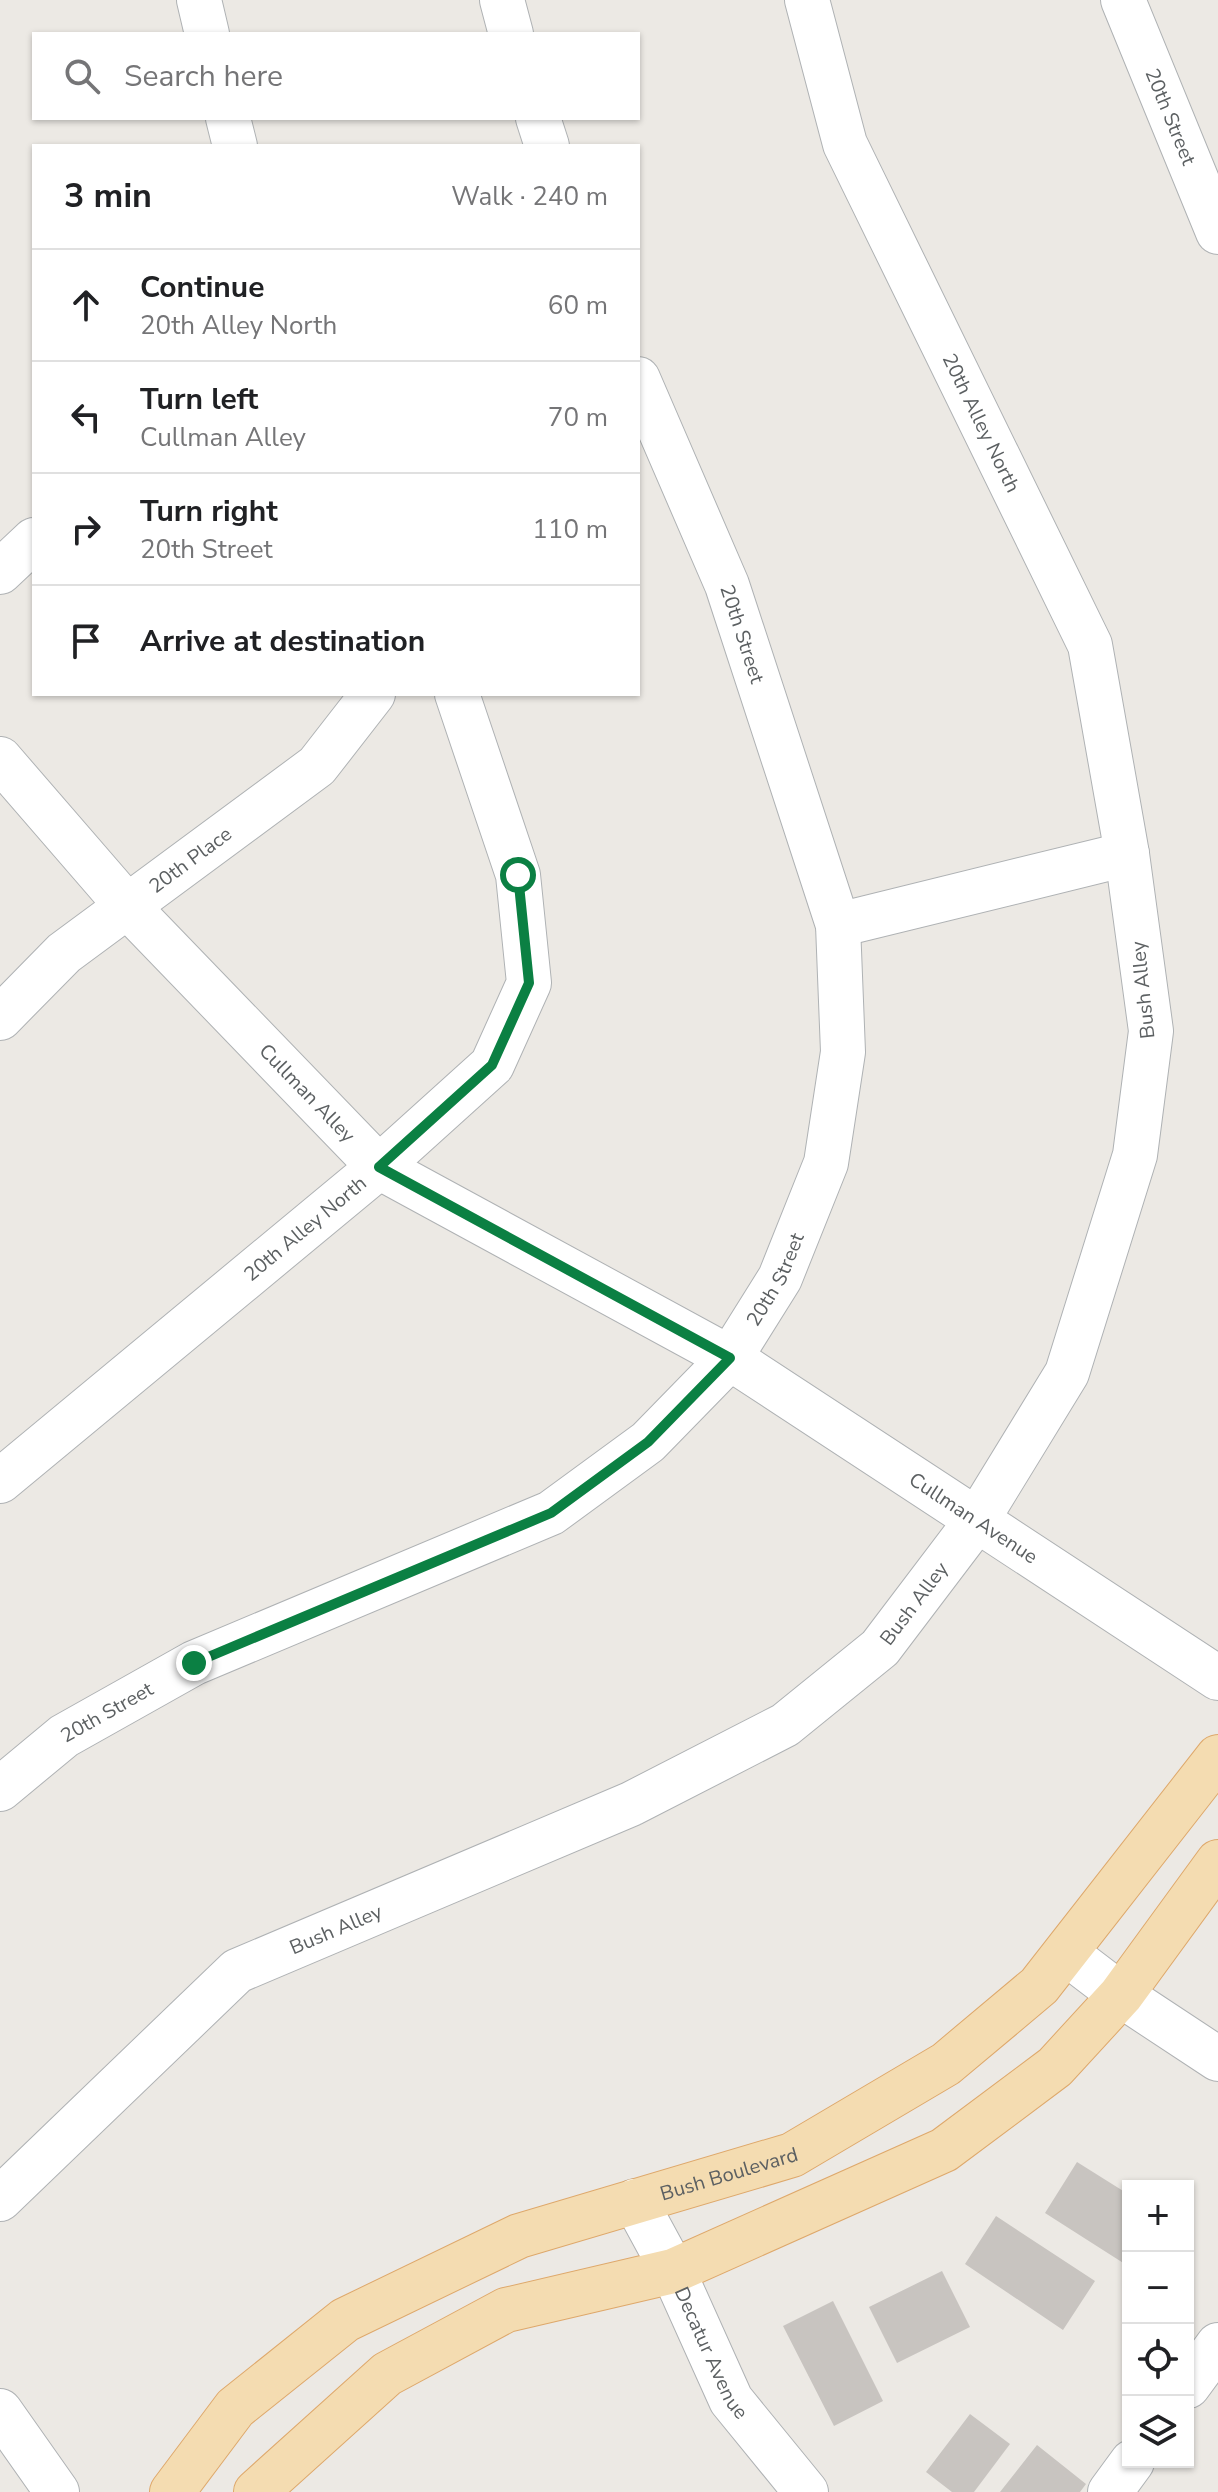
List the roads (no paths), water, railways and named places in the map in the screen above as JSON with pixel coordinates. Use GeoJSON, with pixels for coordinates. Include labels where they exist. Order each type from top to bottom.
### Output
{"type":"FeatureCollection","features":[{"type":"Feature","properties":{"kind":"main road","name":"Bush Boulevard"},"geometry":{"type":"LineString","coordinates":[[172,2492],[235,2408],[345,2320],[519,2236],[792,2155],[946,2064],[1039,1986],[1218,1757]]}},
{"type":"Feature","properties":{"kind":"main road"},"geometry":{"type":"LineString","coordinates":[[256,2492],[387,2374],[506,2310],[673,2271],[944,2150],[1055,2067],[1121,1995],[1218,1862]]}},
{"type":"Feature","properties":{"kind":"street"},"geometry":{"type":"LineString","coordinates":[[199,0],[207,32]]}},
{"type":"Feature","properties":{"kind":"street"},"geometry":{"type":"LineString","coordinates":[[502,0],[510,32]]}},
{"type":"Feature","properties":{"kind":"street","name":"20th Alley North"},"geometry":{"type":"LineString","coordinates":[[807,0],[845,144],[1090,645],[1127,854]]}},
{"type":"Feature","properties":{"kind":"street","name":"20th Street"},"geometry":{"type":"LineString","coordinates":[[1123,0],[1218,232]]}},
{"type":"Feature","properties":{"kind":"street"},"geometry":{"type":"LineString","coordinates":[[228,120],[234,144]]}},
{"type":"Feature","properties":{"kind":"street"},"geometry":{"type":"LineString","coordinates":[[539,120],[546,144]]}},
{"type":"Feature","properties":{"kind":"street","name":"20th Street"},"geometry":{"type":"LineString","coordinates":[[0,1789],[64,1736],[194,1663],[551,1513],[648,1442],[730,1358],[780,1278],[826,1163],[843,1052],[838,925],[727,585],[640,384]]}},
{"type":"Feature","properties":{"kind":"street"},"geometry":{"type":"LineString","coordinates":[[0,572],[32,542]]}},
{"type":"Feature","properties":{"kind":"street","name":"20th Place"},"geometry":{"type":"LineString","coordinates":[[0,1018],[64,953],[317,766],[371,696]]}},
{"type":"Feature","properties":{"kind":"street","name":"20th Alley North"},"geometry":{"type":"LineString","coordinates":[[0,1481],[379,1167],[492,1065],[529,983],[518,875],[458,696]]}},
{"type":"Feature","properties":{"kind":"street","name":"Cullman Alley"},"geometry":{"type":"LineString","coordinates":[[0,759],[128,907],[379,1167],[730,1358]]}},
{"type":"Feature","properties":{"kind":"street"},"geometry":{"type":"LineString","coordinates":[[838,925],[1127,854]]}},
{"type":"Feature","properties":{"kind":"street","name":"Bush Alley"},"geometry":{"type":"LineString","coordinates":[[0,2199],[237,1971],[631,1804],[785,1725],[880,1648],[977,1520],[1067,1373],[1135,1155],[1151,1031],[1127,854]]}},
{"type":"Feature","properties":{"kind":"street","name":"Cullman Avenue"},"geometry":{"type":"LineString","coordinates":[[730,1358],[1218,1678]]}},
{"type":"Feature","properties":{"kind":"street"},"geometry":{"type":"LineString","coordinates":[[1066,1953],[1121,1995],[1218,2059]]}},
{"type":"Feature","properties":{"kind":"street","name":"Decatur Avenue"},"geometry":{"type":"LineString","coordinates":[[635,2201],[673,2271],[731,2400],[806,2492]]}},
{"type":"Feature","properties":{"kind":"street"},"geometry":{"type":"LineString","coordinates":[[1194,2378],[1218,2345]]}},
{"type":"Feature","properties":{"kind":"street"},"geometry":{"type":"LineString","coordinates":[[0,2411],[57,2492]]}},
{"type":"Feature","properties":{"kind":"street"},"geometry":{"type":"LineString","coordinates":[[1110,2492],[1128,2468]]}}]}
